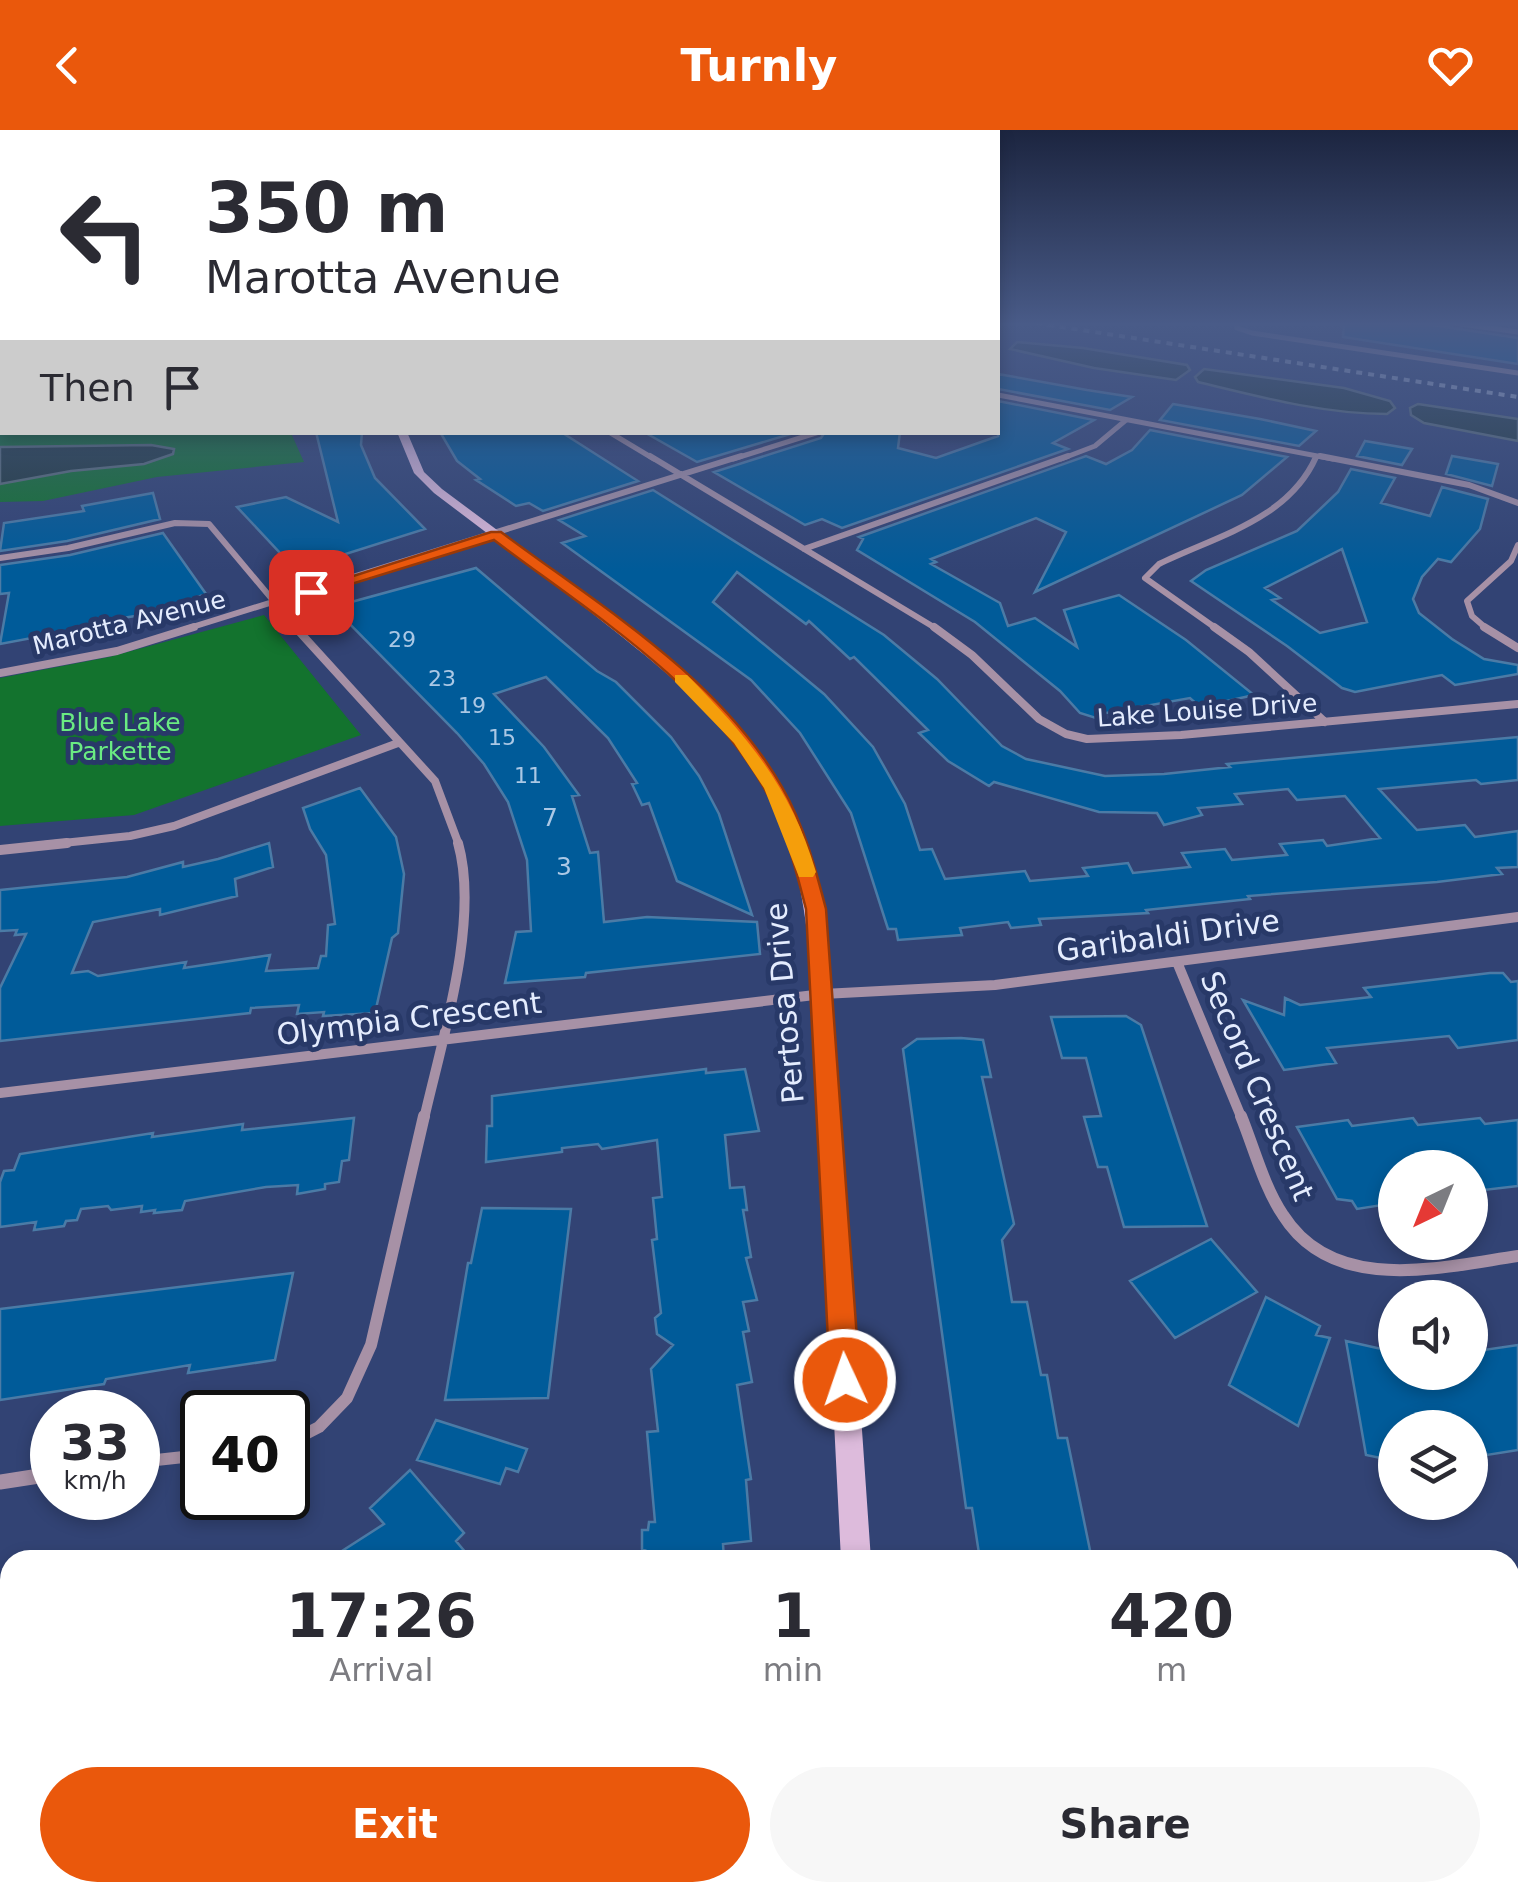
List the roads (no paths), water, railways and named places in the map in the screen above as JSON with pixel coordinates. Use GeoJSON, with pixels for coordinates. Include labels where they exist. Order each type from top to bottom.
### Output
{"type":"FeatureCollection","features":[{"type":"Feature","properties":{"kind":"street"},"geometry":{"type":"LineString","coordinates":[[1053,406],[1482,488],[1518,502]]}},
{"type":"Feature","properties":{"kind":"street"},"geometry":{"type":"LineString","coordinates":[[804,549],[1078,453],[1095,446],[1126,420]]}},
{"type":"Feature","properties":{"kind":"street","name":"Pertosa Drive"},"geometry":{"type":"LineString","coordinates":[[403,435],[418,474],[654,654],[740,739],[774,788],[797,840],[816,909],[823,994],[855,1550]]}},
{"type":"Feature","properties":{"kind":"street","name":"Lake Louise Drive"},"geometry":{"type":"LineString","coordinates":[[614,435],[936,628],[1040,719],[1066,734],[1087,739],[1129,738],[1518,704]]}},
{"type":"Feature","properties":{"kind":"street","name":"Marotta Avenue"},"geometry":{"type":"LineString","coordinates":[[0,674],[116,651],[810,435]]}},
{"type":"Feature","properties":{"kind":"street"},"geometry":{"type":"LineString","coordinates":[[1316,457],[1306,477],[1281,502],[1246,524],[1158,564],[1145,578],[1249,652],[1326,722]]}},
{"type":"Feature","properties":{"kind":"street"},"geometry":{"type":"LineString","coordinates":[[0,558],[195,521],[210,524],[274,604],[435,781],[450,816],[464,864],[467,908],[442,1041],[371,1345],[347,1398],[310,1432]]}},
{"type":"Feature","properties":{"kind":"street"},"geometry":{"type":"LineString","coordinates":[[1518,546],[1511,561],[1467,601],[1467,609],[1474,618],[1518,648]]}},
{"type":"Feature","properties":{"kind":"street"},"geometry":{"type":"LineString","coordinates":[[0,850],[130,836],[174,826],[398,743]]}},
{"type":"Feature","properties":{"kind":"street","name":"Garibaldi Drive"},"geometry":{"type":"LineString","coordinates":[[823,994],[995,984],[1518,916]]}},
{"type":"Feature","properties":{"kind":"street","name":"Secord Crescent"},"geometry":{"type":"LineString","coordinates":[[1178,962],[1283,1216],[1308,1243],[1334,1260],[1369,1272],[1518,1256]]}},
{"type":"Feature","properties":{"kind":"street","name":"Olympia Crescent"},"geometry":{"type":"LineString","coordinates":[[0,1093],[823,994]]}},
{"type":"Feature","properties":{"kind":"street"},"geometry":{"type":"LineString","coordinates":[[0,1482],[30,1477]]}},
{"type":"Feature","properties":{"kind":"park label","name":"Blue Lake Parkette"},"geometry":{"type":"Point","coordinates":[120,736]}}]}
